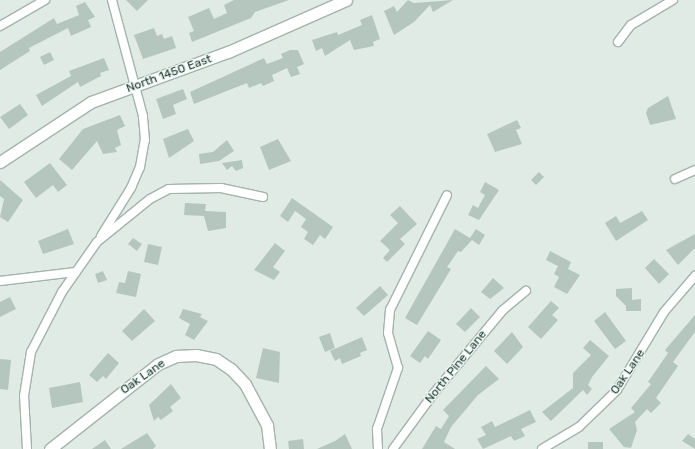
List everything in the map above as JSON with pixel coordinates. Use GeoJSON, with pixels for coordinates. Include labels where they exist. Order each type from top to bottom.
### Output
{"type":"FeatureCollection","features":[{"type":"Feature","properties":{"kind":"street"},"geometry":{"type":"LineString","coordinates":[[0,26],[45,0]]}},
{"type":"Feature","properties":{"kind":"street"},"geometry":{"type":"LineString","coordinates":[[27,449],[24,396],[28,364],[37,337],[74,272],[97,242],[140,167],[145,140],[135,86],[112,0]]}},
{"type":"Feature","properties":{"kind":"street","name":"North 1450 East"},"geometry":{"type":"LineString","coordinates":[[0,162],[65,116],[135,86],[228,52],[346,0]]}},
{"type":"Feature","properties":{"kind":"street"},"geometry":{"type":"LineString","coordinates":[[618,42],[631,25],[673,0]]}},
{"type":"Feature","properties":{"kind":"street"},"geometry":{"type":"LineString","coordinates":[[675,179],[695,170]]}},
{"type":"Feature","properties":{"kind":"street"},"geometry":{"type":"LineString","coordinates":[[97,242],[150,199],[169,189],[221,188],[263,197]]}},
{"type":"Feature","properties":{"kind":"street"},"geometry":{"type":"LineString","coordinates":[[378,449],[377,429],[398,368],[388,333],[390,310],[447,195]]}},
{"type":"Feature","properties":{"kind":"street"},"geometry":{"type":"LineString","coordinates":[[0,281],[74,272]]}},
{"type":"Feature","properties":{"kind":"street","name":"Oak Lane"},"geometry":{"type":"LineString","coordinates":[[542,449],[579,427],[617,390],[664,312],[695,277]]}},
{"type":"Feature","properties":{"kind":"street","name":"North Pine Lane"},"geometry":{"type":"LineString","coordinates":[[393,449],[434,393],[498,316],[526,291]]}},
{"type":"Feature","properties":{"kind":"street","name":"Oak Lane"},"geometry":{"type":"LineString","coordinates":[[50,449],[158,364],[176,356],[196,355],[216,360],[231,369],[245,384],[267,425],[270,449]]}},
{"type":"Feature","properties":{"kind":"building"},"geometry":{"type":"Polygon","coordinates":[[[126,0],[148,0],[137,11],[126,0]]]}},
{"type":"Feature","properties":{"kind":"building"},"geometry":{"type":"Polygon","coordinates":[[[234,0],[289,0],[255,12],[251,18],[192,42],[189,33],[194,31],[188,17],[209,8],[214,19],[227,13],[224,5],[234,0]]]}},
{"type":"Feature","properties":{"kind":"building"},"geometry":{"type":"Polygon","coordinates":[[[408,0],[414,3],[453,0],[433,12],[430,5],[414,22],[394,35],[384,11],[394,6],[397,12],[408,0]]]}},
{"type":"Feature","properties":{"kind":"building"},"geometry":{"type":"Polygon","coordinates":[[[85,2],[95,17],[88,20],[91,27],[71,36],[68,28],[29,48],[30,51],[0,70],[0,52],[54,18],[57,24],[79,15],[76,6],[85,2]]]}},
{"type":"Feature","properties":{"kind":"building"},"geometry":{"type":"Polygon","coordinates":[[[372,15],[380,39],[373,42],[374,46],[354,50],[350,40],[325,56],[322,48],[316,51],[312,40],[337,32],[338,35],[362,25],[360,20],[372,15]]]}},
{"type":"Feature","properties":{"kind":"building"},"geometry":{"type":"Polygon","coordinates":[[[154,28],[157,36],[162,34],[164,39],[172,36],[176,48],[143,59],[134,35],[154,28]]]}},
{"type":"Feature","properties":{"kind":"building"},"geometry":{"type":"Polygon","coordinates":[[[290,50],[298,50],[304,64],[297,67],[300,74],[291,77],[287,68],[272,75],[274,81],[263,86],[261,83],[249,88],[247,83],[194,104],[190,92],[264,58],[267,64],[283,58],[281,54],[290,50]]]}},
{"type":"Feature","properties":{"kind":"building"},"geometry":{"type":"Polygon","coordinates":[[[50,52],[54,60],[44,65],[40,57],[50,52]]]}},
{"type":"Feature","properties":{"kind":"building"},"geometry":{"type":"Polygon","coordinates":[[[104,58],[109,70],[100,73],[101,76],[80,87],[78,82],[42,106],[36,95],[71,76],[69,71],[104,58]]]}},
{"type":"Feature","properties":{"kind":"building"},"geometry":{"type":"Polygon","coordinates":[[[183,89],[187,99],[173,105],[176,114],[163,119],[156,99],[183,89]]]}},
{"type":"Feature","properties":{"kind":"building"},"geometry":{"type":"Polygon","coordinates":[[[668,96],[676,119],[650,125],[646,113],[648,108],[668,96]]]}},
{"type":"Feature","properties":{"kind":"building"},"geometry":{"type":"Polygon","coordinates":[[[20,104],[28,115],[9,129],[0,117],[20,104]]]}},
{"type":"Feature","properties":{"kind":"building"},"geometry":{"type":"Polygon","coordinates":[[[120,115],[125,126],[117,130],[121,145],[115,148],[117,152],[103,154],[97,141],[72,170],[59,159],[83,129],[120,115]]]}},
{"type":"Feature","properties":{"kind":"building"},"geometry":{"type":"Polygon","coordinates":[[[517,120],[521,128],[516,130],[522,144],[495,152],[487,134],[517,120]]]}},
{"type":"Feature","properties":{"kind":"building"},"geometry":{"type":"Polygon","coordinates":[[[188,129],[194,141],[169,158],[163,139],[188,129]]]}},
{"type":"Feature","properties":{"kind":"building"},"geometry":{"type":"Polygon","coordinates":[[[278,139],[291,161],[269,170],[260,147],[278,139]]]}},
{"type":"Feature","properties":{"kind":"building"},"geometry":{"type":"Polygon","coordinates":[[[227,140],[234,151],[219,161],[200,164],[199,154],[213,152],[227,140]]]}},
{"type":"Feature","properties":{"kind":"building"},"geometry":{"type":"Polygon","coordinates":[[[242,160],[243,168],[236,171],[232,166],[227,170],[222,163],[242,160]]]}},
{"type":"Feature","properties":{"kind":"building"},"geometry":{"type":"Polygon","coordinates":[[[50,163],[67,185],[58,192],[53,185],[36,198],[24,182],[50,163]]]}},
{"type":"Feature","properties":{"kind":"building"},"geometry":{"type":"Polygon","coordinates":[[[539,172],[544,177],[536,185],[531,180],[539,172]]]}},
{"type":"Feature","properties":{"kind":"building"},"geometry":{"type":"Polygon","coordinates":[[[0,180],[23,200],[8,222],[0,217],[4,199],[0,196],[0,180]]]}},
{"type":"Feature","properties":{"kind":"building"},"geometry":{"type":"Polygon","coordinates":[[[485,182],[499,190],[479,220],[468,215],[473,205],[478,208],[485,195],[480,192],[485,182]]]}},
{"type":"Feature","properties":{"kind":"building"},"geometry":{"type":"Polygon","coordinates":[[[292,198],[333,227],[325,239],[320,235],[313,245],[304,239],[308,232],[301,227],[306,219],[295,211],[288,222],[280,216],[292,198]]]}},
{"type":"Feature","properties":{"kind":"building"},"geometry":{"type":"Polygon","coordinates":[[[185,203],[206,204],[205,211],[226,212],[226,228],[208,231],[204,216],[184,215],[185,203]]]}},
{"type":"Feature","properties":{"kind":"building"},"geometry":{"type":"Polygon","coordinates":[[[400,206],[417,224],[400,239],[405,244],[387,262],[383,258],[390,250],[380,241],[398,223],[390,215],[400,206]]]}},
{"type":"Feature","properties":{"kind":"building"},"geometry":{"type":"Polygon","coordinates":[[[642,211],[648,220],[616,241],[605,223],[616,216],[620,223],[642,211]]]}},
{"type":"Feature","properties":{"kind":"building"},"geometry":{"type":"Polygon","coordinates":[[[68,229],[74,244],[43,254],[38,241],[68,229]]]}},
{"type":"Feature","properties":{"kind":"building"},"geometry":{"type":"Polygon","coordinates":[[[455,229],[470,238],[476,229],[485,235],[479,245],[472,240],[461,252],[458,251],[447,267],[451,269],[417,325],[405,318],[455,229]]]}},
{"type":"Feature","properties":{"kind":"building"},"geometry":{"type":"Polygon","coordinates":[[[695,234],[695,248],[678,265],[666,250],[695,234]]]}},
{"type":"Feature","properties":{"kind":"building"},"geometry":{"type":"Polygon","coordinates":[[[133,238],[142,244],[137,251],[128,244],[133,238]]]}},
{"type":"Feature","properties":{"kind":"building"},"geometry":{"type":"Polygon","coordinates":[[[275,243],[285,251],[273,267],[280,272],[274,280],[254,270],[275,243]]]}},
{"type":"Feature","properties":{"kind":"building"},"geometry":{"type":"Polygon","coordinates":[[[148,244],[162,247],[158,265],[144,262],[148,244]]]}},
{"type":"Feature","properties":{"kind":"building"},"geometry":{"type":"Polygon","coordinates":[[[550,251],[571,262],[568,269],[580,275],[567,294],[554,287],[559,277],[554,274],[558,266],[546,260],[550,251]]]}},
{"type":"Feature","properties":{"kind":"building"},"geometry":{"type":"Polygon","coordinates":[[[654,259],[669,274],[659,284],[645,268],[654,259]]]}},
{"type":"Feature","properties":{"kind":"building"},"geometry":{"type":"Polygon","coordinates":[[[103,271],[107,280],[98,283],[95,274],[103,271]]]}},
{"type":"Feature","properties":{"kind":"building"},"geometry":{"type":"Polygon","coordinates":[[[128,271],[141,274],[136,297],[116,293],[119,282],[125,283],[128,271]]]}},
{"type":"Feature","properties":{"kind":"building"},"geometry":{"type":"Polygon","coordinates":[[[493,278],[504,288],[490,299],[481,292],[493,278]]]}},
{"type":"Feature","properties":{"kind":"building"},"geometry":{"type":"Polygon","coordinates":[[[380,286],[388,295],[364,316],[356,308],[380,286]]]}},
{"type":"Feature","properties":{"kind":"building"},"geometry":{"type":"Polygon","coordinates":[[[632,288],[632,300],[641,299],[641,311],[626,311],[626,306],[616,296],[616,289],[632,288]]]}},
{"type":"Feature","properties":{"kind":"building"},"geometry":{"type":"Polygon","coordinates":[[[10,297],[16,309],[0,317],[0,302],[10,297]]]}},
{"type":"Feature","properties":{"kind":"building"},"geometry":{"type":"Polygon","coordinates":[[[551,301],[559,308],[552,315],[558,320],[541,339],[528,327],[551,301]]]}},
{"type":"Feature","properties":{"kind":"building"},"geometry":{"type":"Polygon","coordinates":[[[471,308],[480,317],[465,332],[456,324],[471,308]]]}},
{"type":"Feature","properties":{"kind":"building"},"geometry":{"type":"Polygon","coordinates":[[[144,309],[155,321],[132,341],[122,331],[144,309]]]}},
{"type":"Feature","properties":{"kind":"building"},"geometry":{"type":"Polygon","coordinates":[[[183,309],[202,314],[200,317],[208,321],[194,340],[185,335],[190,324],[179,318],[183,309]]]}},
{"type":"Feature","properties":{"kind":"building"},"geometry":{"type":"Polygon","coordinates":[[[605,312],[626,341],[615,349],[594,321],[605,312]]]}},
{"type":"Feature","properties":{"kind":"building"},"geometry":{"type":"Polygon","coordinates":[[[695,315],[695,332],[673,362],[678,366],[656,398],[661,403],[651,413],[647,409],[635,422],[637,430],[631,448],[624,447],[609,429],[635,412],[631,408],[651,384],[648,382],[668,353],[665,350],[695,315]]]}},
{"type":"Feature","properties":{"kind":"building"},"geometry":{"type":"Polygon","coordinates":[[[428,331],[441,340],[428,359],[425,356],[420,363],[410,356],[428,331]]]}},
{"type":"Feature","properties":{"kind":"building"},"geometry":{"type":"Polygon","coordinates":[[[512,332],[523,347],[507,364],[494,351],[512,332]]]}},
{"type":"Feature","properties":{"kind":"building"},"geometry":{"type":"Polygon","coordinates":[[[330,333],[335,348],[325,352],[319,337],[330,333]]]}},
{"type":"Feature","properties":{"kind":"building"},"geometry":{"type":"Polygon","coordinates":[[[362,337],[367,350],[360,353],[361,356],[342,364],[340,358],[335,361],[330,351],[362,337]]]}},
{"type":"Feature","properties":{"kind":"building"},"geometry":{"type":"Polygon","coordinates":[[[590,340],[609,356],[592,377],[588,385],[592,389],[587,395],[583,390],[551,421],[542,412],[573,388],[573,373],[591,355],[583,348],[590,340]]]}},
{"type":"Feature","properties":{"kind":"building"},"geometry":{"type":"Polygon","coordinates":[[[263,348],[280,352],[279,383],[256,378],[263,348]]]}},
{"type":"Feature","properties":{"kind":"building"},"geometry":{"type":"Polygon","coordinates":[[[108,353],[119,363],[106,379],[103,376],[97,382],[89,375],[108,353]]]}},
{"type":"Feature","properties":{"kind":"building"},"geometry":{"type":"Polygon","coordinates":[[[0,359],[11,360],[8,390],[0,389],[0,359]]]}},
{"type":"Feature","properties":{"kind":"building"},"geometry":{"type":"Polygon","coordinates":[[[486,366],[499,379],[478,395],[451,427],[444,442],[455,449],[422,449],[436,426],[441,429],[449,416],[443,410],[486,366]]]}},
{"type":"Feature","properties":{"kind":"building"},"geometry":{"type":"Polygon","coordinates":[[[80,382],[83,402],[52,408],[49,388],[80,382]]]}},
{"type":"Feature","properties":{"kind":"building"},"geometry":{"type":"Polygon","coordinates":[[[171,384],[181,398],[170,407],[173,411],[161,420],[158,417],[154,421],[149,405],[171,384]]]}},
{"type":"Feature","properties":{"kind":"building"},"geometry":{"type":"Polygon","coordinates":[[[530,410],[536,422],[521,429],[525,436],[514,441],[511,436],[483,449],[477,439],[486,435],[481,427],[492,421],[495,427],[530,410]]]}},
{"type":"Feature","properties":{"kind":"building"},"geometry":{"type":"Polygon","coordinates":[[[147,433],[156,446],[153,449],[121,449],[147,433]]]}},
{"type":"Feature","properties":{"kind":"building"},"geometry":{"type":"Polygon","coordinates":[[[345,434],[352,449],[317,449],[335,441],[345,434]]]}},
{"type":"Feature","properties":{"kind":"building"},"geometry":{"type":"Polygon","coordinates":[[[688,434],[695,439],[695,449],[682,441],[688,434]]]}},
{"type":"Feature","properties":{"kind":"building"},"geometry":{"type":"Polygon","coordinates":[[[303,439],[304,449],[289,449],[288,441],[303,439]]]}},
{"type":"Feature","properties":{"kind":"building"},"geometry":{"type":"Polygon","coordinates":[[[105,440],[111,449],[92,449],[105,440]]]}},
{"type":"Feature","properties":{"kind":"building"},"geometry":{"type":"Polygon","coordinates":[[[588,442],[603,442],[603,449],[588,449],[588,442]]]}}]}
